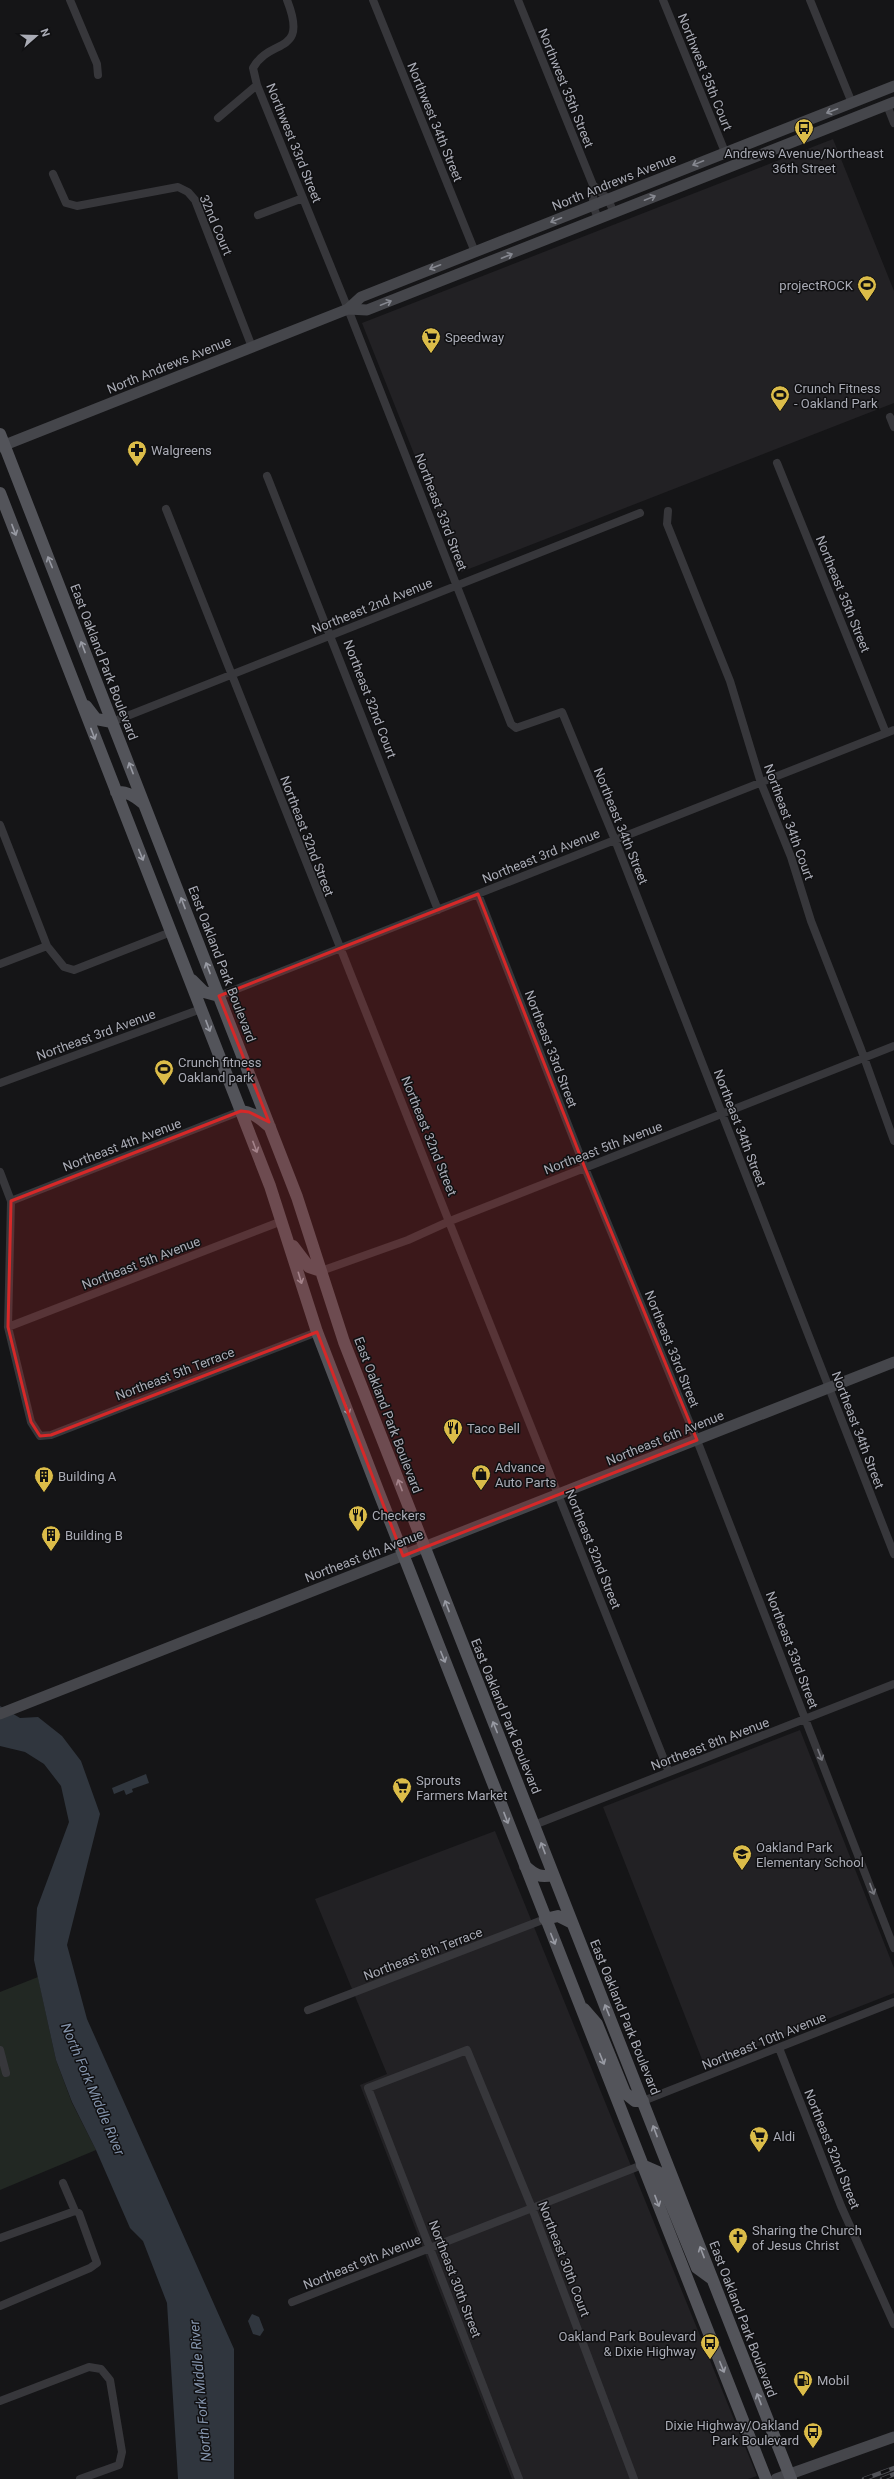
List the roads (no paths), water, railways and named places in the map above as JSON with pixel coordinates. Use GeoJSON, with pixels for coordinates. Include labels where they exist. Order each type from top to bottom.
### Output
{"type":"FeatureCollection","features":[{"type":"Feature","properties":{"kind":"main road","name":"North Andrews Avenue"},"geometry":{"type":"LineString","coordinates":[[2,446],[348,309],[361,297],[894,86]]}},
{"type":"Feature","properties":{"kind":"main road"},"geometry":{"type":"LineString","coordinates":[[890,103],[888,98],[894,89]]}},
{"type":"Feature","properties":{"kind":"main road"},"geometry":{"type":"LineString","coordinates":[[844,122],[852,111],[852,103]]}},
{"type":"Feature","properties":{"kind":"main road","name":"North Andrews Avenue"},"geometry":{"type":"LineString","coordinates":[[348,309],[368,310],[890,103]]}},
{"type":"Feature","properties":{"kind":"main road","name":"East Oakland Park Boulevard"},"geometry":{"type":"LineString","coordinates":[[0,434],[2,446],[145,805],[304,1214],[338,1326],[790,2477]]}},
{"type":"Feature","properties":{"kind":"main road"},"geometry":{"type":"LineString","coordinates":[[0,493],[241,1111],[289,1241],[317,1332],[403,1556],[766,2479]]}},
{"type":"Feature","properties":{"kind":"main road"},"geometry":{"type":"LineString","coordinates":[[79,698],[96,719],[112,722]]}},
{"type":"Feature","properties":{"kind":"main road"},"geometry":{"type":"LineString","coordinates":[[116,792],[123,791],[132,794],[145,805]]}},
{"type":"Feature","properties":{"kind":"main road"},"geometry":{"type":"LineString","coordinates":[[188,976],[204,992],[219,996]]}},
{"type":"Feature","properties":{"kind":"main road"},"geometry":{"type":"LineString","coordinates":[[241,1111],[249,1112],[257,1116],[271,1127]]}},
{"type":"Feature","properties":{"kind":"main road"},"geometry":{"type":"LineString","coordinates":[[289,1241],[309,1267],[321,1271]]}},
{"type":"Feature","properties":{"kind":"main road","name":"Northeast 6th Avenue"},"geometry":{"type":"LineString","coordinates":[[0,1714],[894,1362]]}},
{"type":"Feature","properties":{"kind":"main road"},"geometry":{"type":"LineString","coordinates":[[524,1865],[535,1875],[543,1878],[553,1875]]}},
{"type":"Feature","properties":{"kind":"main road"},"geometry":{"type":"LineString","coordinates":[[545,1918],[558,1916],[572,1923]]}},
{"type":"Feature","properties":{"kind":"main road"},"geometry":{"type":"LineString","coordinates":[[581,2008],[593,2017],[597,2024],[625,2093],[635,2101],[643,2102]]}},
{"type":"Feature","properties":{"kind":"main road"},"geometry":{"type":"LineString","coordinates":[[642,2165],[654,2169],[662,2178],[697,2268],[712,2279]]}},
{"type":"Feature","properties":{"kind":"main road"},"geometry":{"type":"LineString","coordinates":[[776,2479],[790,2477],[894,2437]]}},
{"type":"Feature","properties":{"kind":"street","name":"Northwest 33rd Street"},"geometry":{"type":"LineString","coordinates":[[288,0],[295,20],[292,37],[279,49],[258,59],[253,68],[257,85],[348,309]]}},
{"type":"Feature","properties":{"kind":"street","name":"Northwest 34th Street"},"geometry":{"type":"LineString","coordinates":[[373,0],[474,252]]}},
{"type":"Feature","properties":{"kind":"street","name":"Northwest 35th Street"},"geometry":{"type":"LineString","coordinates":[[518,0],[593,185],[608,199],[614,213]]}},
{"type":"Feature","properties":{"kind":"street","name":"Northwest 35th Court"},"geometry":{"type":"LineString","coordinates":[[663,0],[725,152]]}},
{"type":"Feature","properties":{"kind":"street"},"geometry":{"type":"LineString","coordinates":[[810,0],[852,103]]}},
{"type":"Feature","properties":{"kind":"street"},"geometry":{"type":"LineString","coordinates":[[74,1],[97,64],[98,75]]}},
{"type":"Feature","properties":{"kind":"street"},"geometry":{"type":"LineString","coordinates":[[218,118],[257,85]]}},
{"type":"Feature","properties":{"kind":"street"},"geometry":{"type":"LineString","coordinates":[[890,103],[894,123]]}},
{"type":"Feature","properties":{"kind":"street","name":"32nd Court"},"geometry":{"type":"LineString","coordinates":[[53,174],[66,203],[77,206],[178,188],[188,192],[195,200],[252,347]]}},
{"type":"Feature","properties":{"kind":"street","name":"Northwest 35th Street"},"geometry":{"type":"LineString","coordinates":[[593,185],[592,205],[598,219]]}},
{"type":"Feature","properties":{"kind":"street"},"geometry":{"type":"LineString","coordinates":[[258,215],[303,198]]}},
{"type":"Feature","properties":{"kind":"street","name":"Northeast 33rd Street"},"geometry":{"type":"LineString","coordinates":[[348,309],[511,724],[516,728],[526,726],[562,712]]}},
{"type":"Feature","properties":{"kind":"street"},"geometry":{"type":"LineString","coordinates":[[890,417],[894,427]]}},
{"type":"Feature","properties":{"kind":"street","name":"Northeast 35th Street"},"geometry":{"type":"LineString","coordinates":[[776,463],[890,732]]}},
{"type":"Feature","properties":{"kind":"street","name":"Northeast 32nd Court"},"geometry":{"type":"LineString","coordinates":[[268,476],[332,636],[438,910]]}},
{"type":"Feature","properties":{"kind":"street","name":"Northeast 32nd Street"},"geometry":{"type":"LineString","coordinates":[[166,509],[339,949],[450,1221],[669,1772]]}},
{"type":"Feature","properties":{"kind":"street","name":"Northeast 34th Court"},"geometry":{"type":"LineString","coordinates":[[668,511],[667,524],[730,681],[761,783],[791,857],[810,920],[864,1058],[894,1141]]}},
{"type":"Feature","properties":{"kind":"street","name":"Northeast 2nd Avenue"},"geometry":{"type":"LineString","coordinates":[[112,722],[332,636],[456,584],[640,513]]}},
{"type":"Feature","properties":{"kind":"street","name":"Northeast 34th Street"},"geometry":{"type":"LineString","coordinates":[[562,712],[615,840],[894,1554]]}},
{"type":"Feature","properties":{"kind":"street","name":"Northeast 3rd Avenue"},"geometry":{"type":"LineString","coordinates":[[219,996],[890,732]]}},
{"type":"Feature","properties":{"kind":"street"},"geometry":{"type":"LineString","coordinates":[[0,825],[47,946],[64,967],[74,970],[171,932]]}},
{"type":"Feature","properties":{"kind":"street","name":"Northeast 33rd Street"},"geometry":{"type":"LineString","coordinates":[[478,894],[585,1168],[697,1440],[894,1948]]}},
{"type":"Feature","properties":{"kind":"street"},"geometry":{"type":"LineString","coordinates":[[0,964],[47,946]]}},
{"type":"Feature","properties":{"kind":"street","name":"Northeast 3rd Avenue"},"geometry":{"type":"LineString","coordinates":[[0,1083],[201,1009]]}},
{"type":"Feature","properties":{"kind":"street","name":"Northeast 5th Avenue"},"geometry":{"type":"LineString","coordinates":[[321,1271],[346,1264],[408,1240],[450,1221],[894,1046]]}},
{"type":"Feature","properties":{"kind":"street","name":"Northeast 4th Avenue"},"geometry":{"type":"LineString","coordinates":[[11,1201],[241,1111]]}},
{"type":"Feature","properties":{"kind":"street"},"geometry":{"type":"LineString","coordinates":[[0,1172],[11,1201],[8,1327]]}},
{"type":"Feature","properties":{"kind":"street","name":"Northeast 5th Avenue"},"geometry":{"type":"LineString","coordinates":[[8,1327],[282,1221]]}},
{"type":"Feature","properties":{"kind":"street","name":"Northeast 5th Terrace"},"geometry":{"type":"LineString","coordinates":[[8,1327],[32,1422],[40,1436],[51,1434],[317,1332]]}},
{"type":"Feature","properties":{"kind":"street","name":"Northeast 8th Avenue"},"geometry":{"type":"LineString","coordinates":[[534,1825],[894,1684]]}},
{"type":"Feature","properties":{"kind":"street","name":"Northeast 8th Terrace"},"geometry":{"type":"LineString","coordinates":[[308,2010],[545,1918]]}},
{"type":"Feature","properties":{"kind":"street","name":"Northeast 10th Avenue"},"geometry":{"type":"LineString","coordinates":[[643,2102],[894,2002]]}},
{"type":"Feature","properties":{"kind":"street","name":"Northeast 32nd Street"},"geometry":{"type":"LineString","coordinates":[[778,2048],[841,2206],[893,2319]]}},
{"type":"Feature","properties":{"kind":"street"},"geometry":{"type":"LineString","coordinates":[[0,2050],[6,2073]]}},
{"type":"Feature","properties":{"kind":"street","name":"Northeast 30th Court"},"geometry":{"type":"LineString","coordinates":[[368,2088],[467,2050],[532,2208],[634,2479]]}},
{"type":"Feature","properties":{"kind":"street","name":"Northeast 30th Street"},"geometry":{"type":"LineString","coordinates":[[368,2088],[519,2479]]}},
{"type":"Feature","properties":{"kind":"street","name":"Northeast 9th Avenue"},"geometry":{"type":"LineString","coordinates":[[292,2302],[642,2165]]}},
{"type":"Feature","properties":{"kind":"street"},"geometry":{"type":"LineString","coordinates":[[0,2306],[96,2266],[96,2258],[79,2213],[75,2211],[63,2183]]}},
{"type":"Feature","properties":{"kind":"street"},"geometry":{"type":"LineString","coordinates":[[0,2238],[75,2211]]}},
{"type":"Feature","properties":{"kind":"street"},"geometry":{"type":"LineString","coordinates":[[0,2401],[89,2367],[101,2369],[110,2380],[122,2452],[119,2464],[80,2479]]}},
{"type":"Feature","properties":{"kind":"water","name":"North Fork Middle River"},"geometry":{"type":"Polygon","coordinates":[[[0,1706],[20,1718],[38,1717],[62,1736],[81,1761],[100,1814],[67,1945],[87,2019],[234,2349],[234,2479],[178,2479],[167,2303],[143,2241],[130,2228],[96,2150],[72,2102],[56,2060],[34,1960],[37,1908],[69,1822],[61,1786],[44,1764],[25,1752],[0,1746],[0,1706]]]}},
{"type":"Feature","properties":{"kind":"water"},"geometry":{"type":"Polygon","coordinates":[[[146,1774],[149,1783],[132,1789],[133,1792],[126,1795],[124,1790],[114,1794],[112,1788],[146,1774]]]}},
{"type":"Feature","properties":{"kind":"water"},"geometry":{"type":"Polygon","coordinates":[[[252,2314],[259,2317],[264,2330],[260,2336],[253,2334],[248,2321],[252,2314]]]}},
{"type":"Feature","properties":{"kind":"railway"},"geometry":{"type":"LineString","coordinates":[[864,2479],[894,2468]]}},
{"type":"Feature","properties":{"kind":"railway"},"geometry":{"type":"LineString","coordinates":[[882,2479],[894,2474]]}},
{"type":"Feature","properties":{"kind":"place","name":"Andrews Avenue/Northeast 36th Street"},"geometry":{"type":"Point","coordinates":[804,145]}},
{"type":"Feature","properties":{"kind":"place","name":"projectROCK"},"geometry":{"type":"Point","coordinates":[867,302]}},
{"type":"Feature","properties":{"kind":"place","name":"Speedway"},"geometry":{"type":"Point","coordinates":[431,354]}},
{"type":"Feature","properties":{"kind":"place","name":"Crunch Fitness - Oakland Park"},"geometry":{"type":"Point","coordinates":[780,412]}},
{"type":"Feature","properties":{"kind":"place","name":"Walgreens"},"geometry":{"type":"Point","coordinates":[137,467]}},
{"type":"Feature","properties":{"kind":"place","name":"Crunch fitness Oakland park"},"geometry":{"type":"Point","coordinates":[164,1086]}},
{"type":"Feature","properties":{"kind":"place","name":"Taco Bell"},"geometry":{"type":"Point","coordinates":[453,1445]}},
{"type":"Feature","properties":{"kind":"place","name":"Advance Auto Parts"},"geometry":{"type":"Point","coordinates":[481,1491]}},
{"type":"Feature","properties":{"kind":"place","name":"Building A"},"geometry":{"type":"Point","coordinates":[44,1493]}},
{"type":"Feature","properties":{"kind":"place","name":"Checkers"},"geometry":{"type":"Point","coordinates":[358,1532]}},
{"type":"Feature","properties":{"kind":"place","name":"Building B"},"geometry":{"type":"Point","coordinates":[51,1552]}},
{"type":"Feature","properties":{"kind":"place","name":"Sprouts Farmers Market"},"geometry":{"type":"Point","coordinates":[402,1804]}},
{"type":"Feature","properties":{"kind":"place","name":"Oakland Park Elementary School"},"geometry":{"type":"Point","coordinates":[742,1871]}},
{"type":"Feature","properties":{"kind":"place","name":"Aldi"},"geometry":{"type":"Point","coordinates":[759,2153]}},
{"type":"Feature","properties":{"kind":"place","name":"Sharing the Church of Jesus Christ"},"geometry":{"type":"Point","coordinates":[738,2254]}},
{"type":"Feature","properties":{"kind":"place","name":"Oakland Park Boulevard & Dixie Highway"},"geometry":{"type":"Point","coordinates":[710,2360]}},
{"type":"Feature","properties":{"kind":"place","name":"Mobil"},"geometry":{"type":"Point","coordinates":[803,2397]}},
{"type":"Feature","properties":{"kind":"place","name":"Dixie Highway/Oakland Park Boulevard"},"geometry":{"type":"Point","coordinates":[813,2449]}}]}
